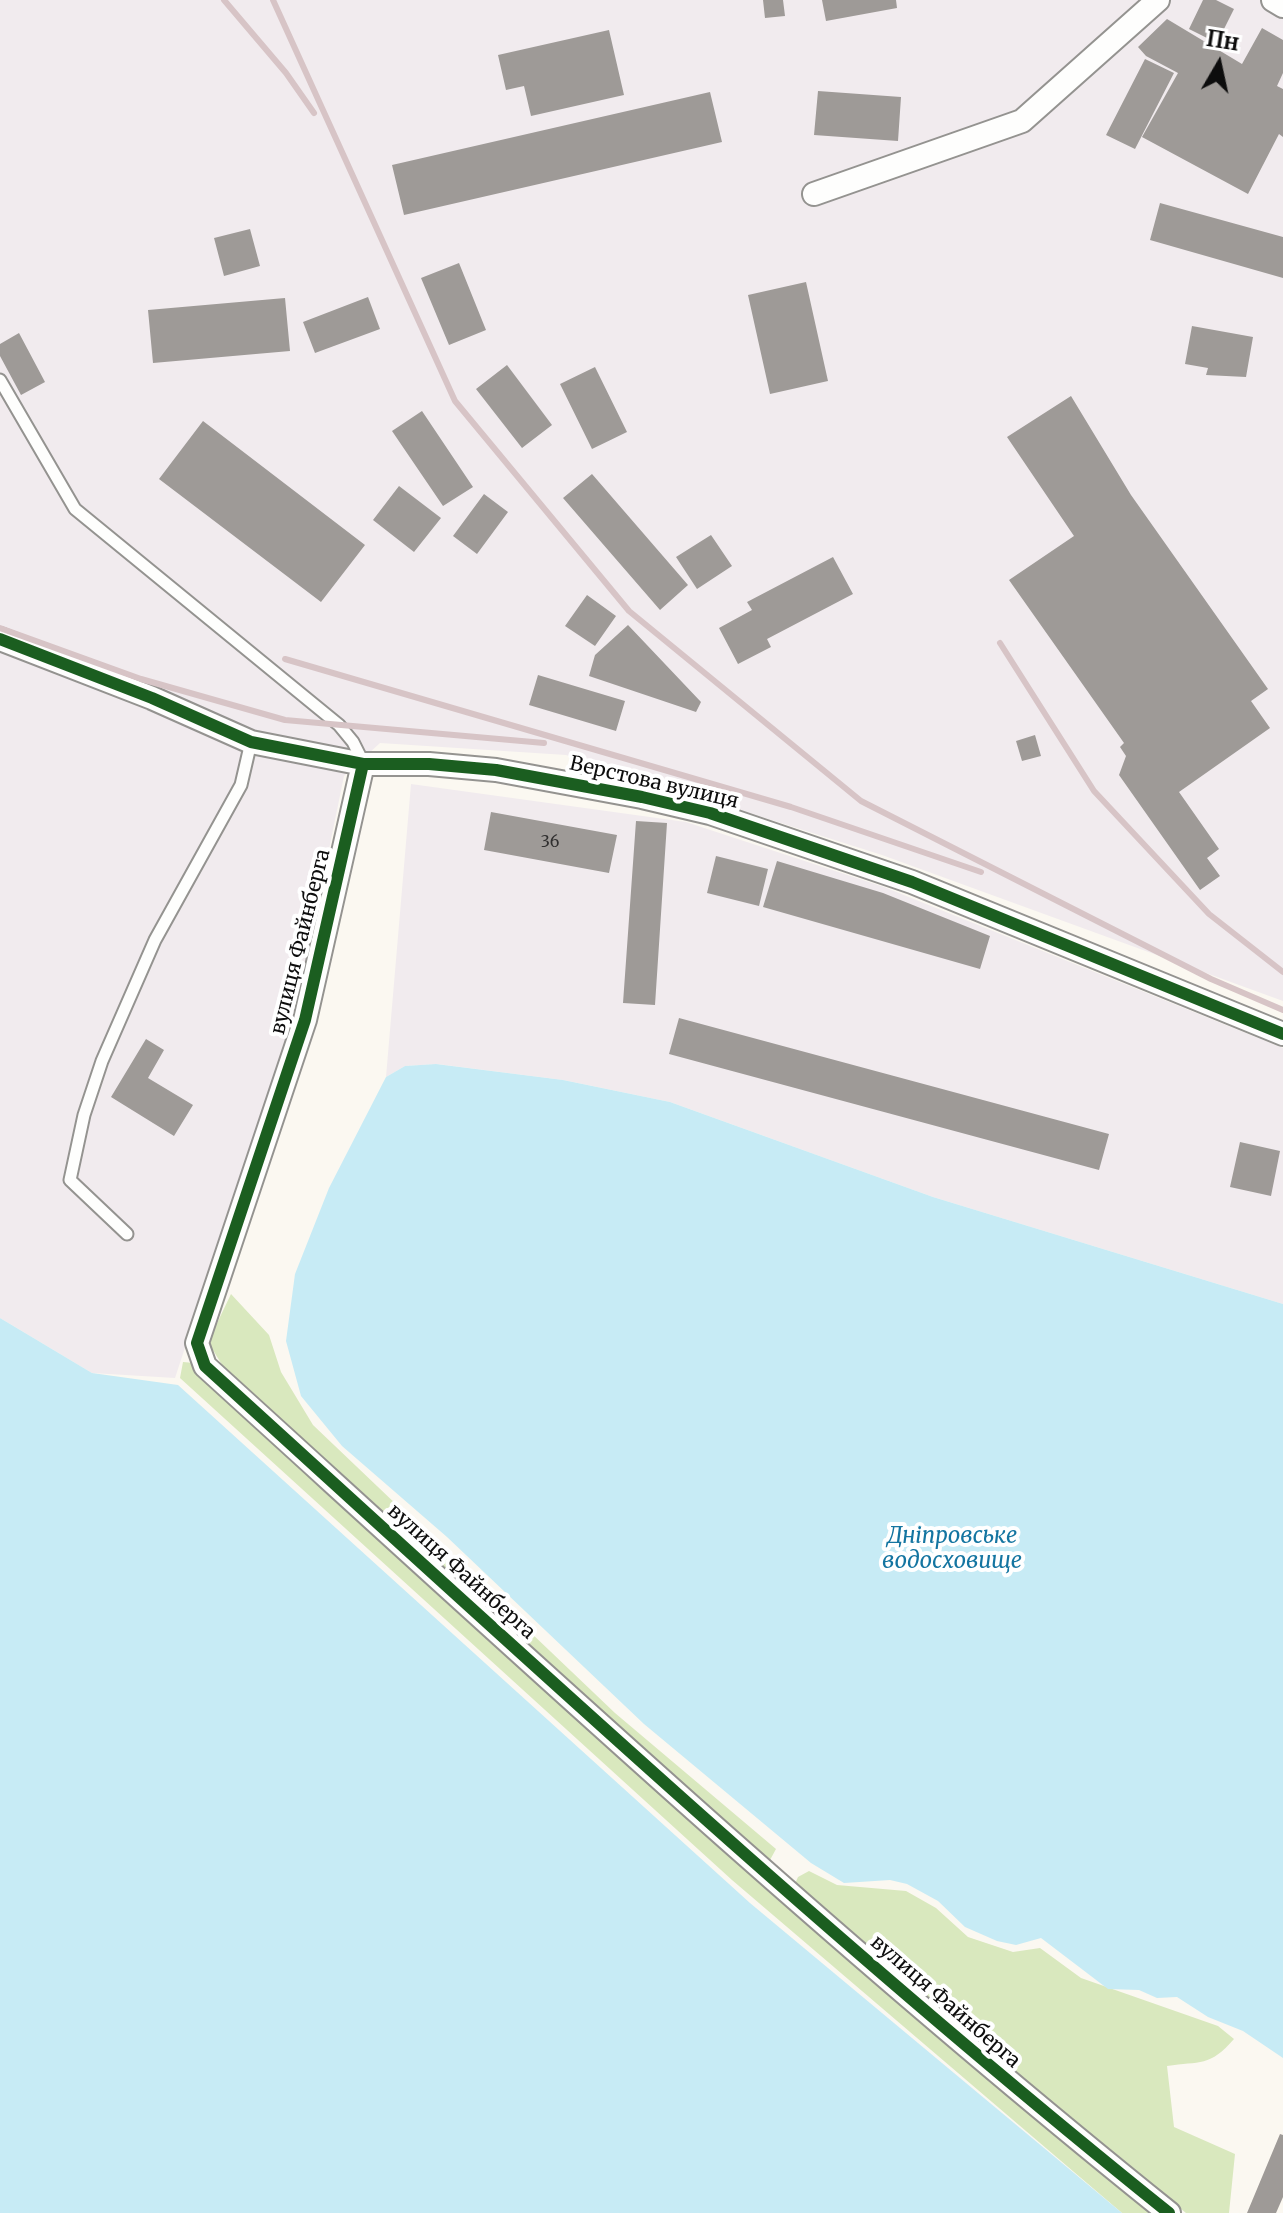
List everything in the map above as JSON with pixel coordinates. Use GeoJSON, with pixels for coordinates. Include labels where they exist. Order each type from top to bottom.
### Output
{"type":"FeatureCollection","features":[{"type":"Feature","properties":{"kind":"street"},"geometry":{"type":"LineString","coordinates":[[814,194],[1022,121],[1158,0]]}},
{"type":"Feature","properties":{"kind":"street"},"geometry":{"type":"LineString","coordinates":[[1273,0],[1283,6]]}},
{"type":"Feature","properties":{"kind":"street","name":"Верстова вулиця"},"geometry":{"type":"LineString","coordinates":[[0,639],[138,693],[251,742],[363,764],[429,764],[496,770],[710,813],[912,882],[1283,1034]]}},
{"type":"Feature","properties":{"kind":"street","name":"вулиця Файнберга"},"geometry":{"type":"LineString","coordinates":[[363,764],[305,1020],[197,1343],[205,1366],[739,1853],[1036,2107],[1169,2213]]}},
{"type":"Feature","properties":{"kind":"lane"},"geometry":{"type":"LineString","coordinates":[[0,380],[75,509],[339,725],[353,742],[363,764]]}},
{"type":"Feature","properties":{"kind":"lane"},"geometry":{"type":"LineString","coordinates":[[127,1234],[70,1180],[84,1115],[102,1061],[155,940],[241,785],[251,742]]}},
{"type":"Feature","properties":{"kind":"shaded area"},"geometry":{"type":"Polygon","coordinates":[[[0,0],[1283,0],[1283,1001],[882,855],[566,755],[380,743],[344,776],[296,1010],[175,1378],[92,1373],[0,1318],[0,0]]]}},
{"type":"Feature","properties":{"kind":"shaded area"},"geometry":{"type":"Polygon","coordinates":[[[411,784],[686,822],[884,887],[1283,1048],[1283,1304],[933,1197],[670,1102],[563,1080],[437,1064],[405,1066],[386,1077],[411,784]]]}},
{"type":"Feature","properties":{"kind":"green space"},"geometry":{"type":"Polygon","coordinates":[[[231,1294],[269,1335],[281,1372],[313,1425],[615,1713],[776,1849],[770,1860],[742,1841],[224,1368],[208,1342],[231,1294]]]}},
{"type":"Feature","properties":{"kind":"green space"},"geometry":{"type":"Polygon","coordinates":[[[183,1362],[194,1363],[1155,2213],[1122,2213],[732,1880],[180,1378],[183,1362]]]}},
{"type":"Feature","properties":{"kind":"green space"},"geometry":{"type":"Polygon","coordinates":[[[809,1871],[837,1885],[906,1891],[936,1908],[968,1937],[1013,1952],[1040,1948],[1081,1978],[1218,2026],[1234,2039],[1211,2059],[1167,2066],[1174,2127],[1235,2154],[1229,2213],[1186,2213],[806,1900],[794,1886],[798,1877],[809,1871]]]}},
{"type":"Feature","properties":{"kind":"water","name":"Дніпровське водосховище"},"geometry":{"type":"Polygon","coordinates":[[[436,1064],[563,1080],[670,1102],[933,1197],[1283,1304],[1283,2058],[1243,2031],[1208,2017],[1177,1997],[1157,1998],[1139,1990],[1108,1989],[1041,1938],[1016,1945],[997,1941],[965,1927],[938,1901],[907,1884],[890,1880],[844,1883],[811,1863],[644,1724],[447,1537],[342,1446],[301,1396],[286,1341],[295,1274],[329,1188],[386,1077],[405,1066],[436,1064]]]}},
{"type":"Feature","properties":{"kind":"water"},"geometry":{"type":"Polygon","coordinates":[[[0,1318],[92,1373],[178,1385],[750,1903],[1122,2213],[0,2213],[0,1318]]]}},
{"type":"Feature","properties":{"kind":"building"},"geometry":{"type":"Polygon","coordinates":[[[763,0],[783,0],[785,16],[765,18],[763,0]]]}},
{"type":"Feature","properties":{"kind":"building"},"geometry":{"type":"Polygon","coordinates":[[[822,0],[896,0],[897,8],[826,21],[822,0]]]}},
{"type":"Feature","properties":{"kind":"building"},"geometry":{"type":"Polygon","coordinates":[[[1203,0],[1216,0],[1234,9],[1217,43],[1189,29],[1203,0]]]}},
{"type":"Feature","properties":{"kind":"building"},"geometry":{"type":"Polygon","coordinates":[[[1167,19],[1242,64],[1262,28],[1283,40],[1283,73],[1277,86],[1283,89],[1283,137],[1279,134],[1248,194],[1142,137],[1178,73],[1146,56],[1138,47],[1167,19]]]}},
{"type":"Feature","properties":{"kind":"building"},"geometry":{"type":"Polygon","coordinates":[[[609,30],[624,95],[531,116],[524,86],[506,90],[498,55],[609,30]]]}},
{"type":"Feature","properties":{"kind":"building"},"geometry":{"type":"Polygon","coordinates":[[[1145,59],[1174,73],[1135,149],[1106,135],[1145,59]]]}},
{"type":"Feature","properties":{"kind":"building"},"geometry":{"type":"Polygon","coordinates":[[[818,91],[901,97],[898,141],[814,135],[818,91]]]}},
{"type":"Feature","properties":{"kind":"building"},"geometry":{"type":"Polygon","coordinates":[[[710,92],[722,142],[404,215],[392,165],[710,92]]]}},
{"type":"Feature","properties":{"kind":"building"},"geometry":{"type":"Polygon","coordinates":[[[1160,203],[1283,237],[1283,278],[1150,240],[1160,203]]]}},
{"type":"Feature","properties":{"kind":"building"},"geometry":{"type":"Polygon","coordinates":[[[250,229],[260,266],[224,276],[214,238],[250,229]]]}},
{"type":"Feature","properties":{"kind":"building"},"geometry":{"type":"Polygon","coordinates":[[[459,263],[486,330],[449,345],[421,278],[459,263]]]}},
{"type":"Feature","properties":{"kind":"building"},"geometry":{"type":"Polygon","coordinates":[[[806,282],[828,381],[770,394],[748,295],[806,282]]]}},
{"type":"Feature","properties":{"kind":"building"},"geometry":{"type":"Polygon","coordinates":[[[368,297],[380,329],[315,353],[303,322],[368,297]]]}},
{"type":"Feature","properties":{"kind":"building"},"geometry":{"type":"Polygon","coordinates":[[[285,298],[290,351],[153,363],[148,310],[285,298]]]}},
{"type":"Feature","properties":{"kind":"building"},"geometry":{"type":"Polygon","coordinates":[[[1192,326],[1253,337],[1246,377],[1206,375],[1208,368],[1185,364],[1192,326]]]}},
{"type":"Feature","properties":{"kind":"building"},"geometry":{"type":"Polygon","coordinates":[[[19,333],[45,382],[21,395],[0,356],[0,344],[19,333]]]}},
{"type":"Feature","properties":{"kind":"building"},"geometry":{"type":"Polygon","coordinates":[[[507,365],[552,425],[522,448],[476,389],[507,365]]]}},
{"type":"Feature","properties":{"kind":"building"},"geometry":{"type":"Polygon","coordinates":[[[595,367],[627,432],[592,449],[560,384],[595,367]]]}},
{"type":"Feature","properties":{"kind":"building"},"geometry":{"type":"Polygon","coordinates":[[[1071,396],[1131,495],[1268,689],[1251,701],[1270,728],[1179,792],[1219,849],[1207,858],[1220,876],[1200,890],[1119,775],[1126,756],[1120,747],[1124,743],[1009,580],[1074,536],[1007,437],[1071,396]]]}},
{"type":"Feature","properties":{"kind":"building"},"geometry":{"type":"Polygon","coordinates":[[[422,411],[473,487],[443,506],[392,431],[422,411]]]}},
{"type":"Feature","properties":{"kind":"building"},"geometry":{"type":"Polygon","coordinates":[[[203,421],[365,545],[321,602],[159,479],[203,421]]]}},
{"type":"Feature","properties":{"kind":"building"},"geometry":{"type":"Polygon","coordinates":[[[592,474],[688,585],[660,610],[563,498],[592,474]]]}},
{"type":"Feature","properties":{"kind":"building"},"geometry":{"type":"Polygon","coordinates":[[[399,486],[441,518],[414,552],[373,520],[399,486]]]}},
{"type":"Feature","properties":{"kind":"building"},"geometry":{"type":"Polygon","coordinates":[[[484,494],[508,512],[477,554],[453,536],[484,494]]]}},
{"type":"Feature","properties":{"kind":"building"},"geometry":{"type":"Polygon","coordinates":[[[711,535],[732,566],[697,589],[676,557],[711,535]]]}},
{"type":"Feature","properties":{"kind":"building"},"geometry":{"type":"Polygon","coordinates":[[[833,557],[853,594],[767,639],[771,647],[738,664],[719,628],[752,610],[747,602],[833,557]]]}},
{"type":"Feature","properties":{"kind":"building"},"geometry":{"type":"Polygon","coordinates":[[[587,595],[616,616],[595,646],[565,626],[587,595]]]}},
{"type":"Feature","properties":{"kind":"building"},"geometry":{"type":"Polygon","coordinates":[[[628,625],[701,702],[696,712],[589,676],[595,655],[628,625]]]}},
{"type":"Feature","properties":{"kind":"building"},"geometry":{"type":"Polygon","coordinates":[[[538,675],[625,701],[616,731],[529,705],[538,675]]]}},
{"type":"Feature","properties":{"kind":"building"},"geometry":{"type":"Polygon","coordinates":[[[1035,735],[1041,756],[1022,761],[1016,741],[1035,735]]]}},
{"type":"Feature","properties":{"kind":"building"},"geometry":{"type":"Polygon","coordinates":[[[491,812],[617,835],[609,873],[484,850],[491,812]]]}},
{"type":"Feature","properties":{"kind":"building"},"geometry":{"type":"Polygon","coordinates":[[[636,821],[667,823],[655,1005],[623,1003],[636,821]]]}},
{"type":"Feature","properties":{"kind":"building"},"geometry":{"type":"Polygon","coordinates":[[[716,856],[768,869],[759,906],[707,893],[716,856]]]}},
{"type":"Feature","properties":{"kind":"building"},"geometry":{"type":"Polygon","coordinates":[[[777,861],[883,893],[990,936],[980,969],[763,907],[777,861]]]}},
{"type":"Feature","properties":{"kind":"building"},"geometry":{"type":"Polygon","coordinates":[[[679,1018],[1109,1134],[1099,1170],[669,1054],[679,1018]]]}},
{"type":"Feature","properties":{"kind":"building"},"geometry":{"type":"Polygon","coordinates":[[[146,1039],[164,1050],[148,1078],[193,1105],[174,1136],[111,1097],[146,1039]]]}},
{"type":"Feature","properties":{"kind":"building"},"geometry":{"type":"Polygon","coordinates":[[[1240,1142],[1280,1151],[1271,1196],[1230,1187],[1240,1142]]]}},
{"type":"Feature","properties":{"kind":"building"},"geometry":{"type":"Polygon","coordinates":[[[1280,2134],[1283,2135],[1283,2197],[1276,2213],[1247,2213],[1280,2134]]]}},
{"type":"Feature","properties":{"kind":"railway"},"geometry":{"type":"LineString","coordinates":[[224,0],[286,73],[314,113]]}},
{"type":"Feature","properties":{"kind":"railway"},"geometry":{"type":"LineString","coordinates":[[273,0],[455,401],[629,611],[861,801],[1211,979],[1283,1010]]}},
{"type":"Feature","properties":{"kind":"railway"},"geometry":{"type":"LineString","coordinates":[[0,628],[141,679],[285,720],[544,743]]}},
{"type":"Feature","properties":{"kind":"railway"},"geometry":{"type":"LineString","coordinates":[[1000,643],[1094,791],[1209,914],[1283,972]]}},
{"type":"Feature","properties":{"kind":"railway"},"geometry":{"type":"LineString","coordinates":[[285,659],[791,807],[981,872]]}},
{"type":"Feature","properties":{"kind":"cycle path"},"geometry":{"type":"LineString","coordinates":[[0,639],[152,698],[251,742],[363,764],[429,764],[496,770],[710,813],[912,882],[1283,1034]]}},
{"type":"Feature","properties":{"kind":"cycle path"},"geometry":{"type":"LineString","coordinates":[[363,764],[305,1020],[197,1343],[205,1366],[561,1690],[801,1903],[1169,2213]]}}]}
